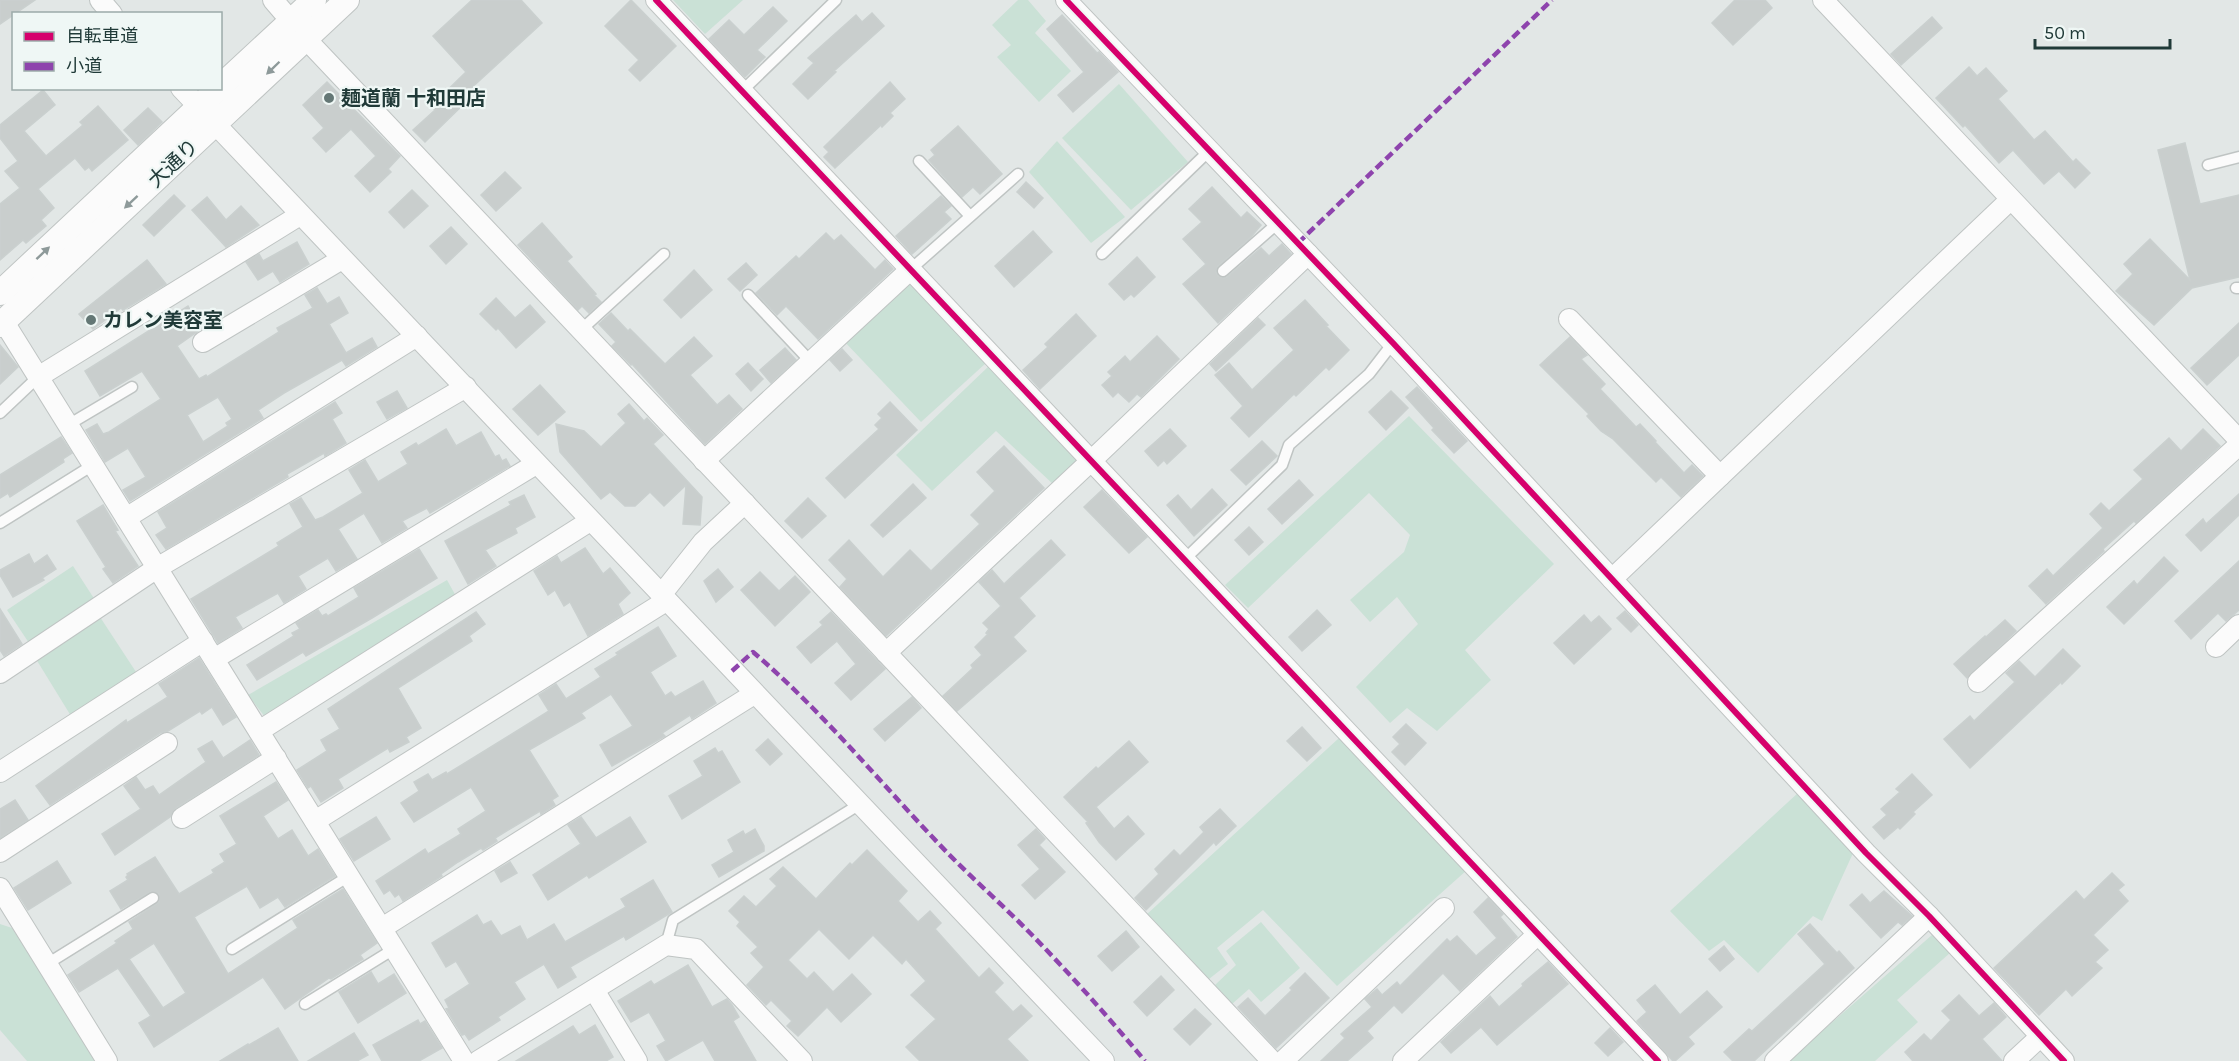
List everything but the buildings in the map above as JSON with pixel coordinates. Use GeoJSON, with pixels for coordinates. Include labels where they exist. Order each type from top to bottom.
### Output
{"type":"FeatureCollection","features":[{"type":"Feature","properties":{"kind":"street"},"geometry":{"type":"LineString","coordinates":[[100,0],[110,12]]}},
{"type":"Feature","properties":{"kind":"street"},"geometry":{"type":"LineString","coordinates":[[273,0],[581,330],[1272,1061]]}},
{"type":"Feature","properties":{"kind":"street","name":"大通り"},"geometry":{"type":"LineString","coordinates":[[2,323],[207,116],[298,29],[314,0]]}},
{"type":"Feature","properties":{"kind":"street","name":"大通り"},"geometry":{"type":"LineString","coordinates":[[222,86],[298,29],[346,0]]}},
{"type":"Feature","properties":{"kind":"street"},"geometry":{"type":"LineString","coordinates":[[656,0],[1658,1061]]}},
{"type":"Feature","properties":{"kind":"street"},"geometry":{"type":"LineString","coordinates":[[1066,0],[1393,343],[1866,853],[1929,916],[2064,1061]]}},
{"type":"Feature","properties":{"kind":"street"},"geometry":{"type":"LineString","coordinates":[[1823,0],[2239,440]]}},
{"type":"Feature","properties":{"kind":"street"},"geometry":{"type":"LineString","coordinates":[[184,90],[1104,1061]]}},
{"type":"Feature","properties":{"kind":"street","name":"大通り"},"geometry":{"type":"LineString","coordinates":[[0,293],[207,116],[219,90]]}},
{"type":"Feature","properties":{"kind":"street"},"geometry":{"type":"LineString","coordinates":[[1612,579],[2010,200]]}},
{"type":"Feature","properties":{"kind":"street"},"geometry":{"type":"LineString","coordinates":[[38,377],[300,215]]}},
{"type":"Feature","properties":{"kind":"street"},"geometry":{"type":"LineString","coordinates":[[886,653],[1308,254]]}},
{"type":"Feature","properties":{"kind":"street"},"geometry":{"type":"LineString","coordinates":[[202,342],[342,259]]}},
{"type":"Feature","properties":{"kind":"street"},"geometry":{"type":"LineString","coordinates":[[705,461],[911,269]]}},
{"type":"Feature","properties":{"kind":"street"},"geometry":{"type":"LineString","coordinates":[[1569,319],[1720,476]]}},
{"type":"Feature","properties":{"kind":"street"},"geometry":{"type":"LineString","coordinates":[[2,323],[68,424],[464,1061]]}},
{"type":"Feature","properties":{"kind":"street"},"geometry":{"type":"LineString","coordinates":[[126,518],[417,336]]}},
{"type":"Feature","properties":{"kind":"street"},"geometry":{"type":"LineString","coordinates":[[0,673],[157,568],[466,387]]}},
{"type":"Feature","properties":{"kind":"street"},"geometry":{"type":"LineString","coordinates":[[1978,682],[2239,445]]}},
{"type":"Feature","properties":{"kind":"street"},"geometry":{"type":"LineString","coordinates":[[214,659],[536,464]]}},
{"type":"Feature","properties":{"kind":"street"},"geometry":{"type":"LineString","coordinates":[[315,822],[664,598],[703,542],[745,503]]}},
{"type":"Feature","properties":{"kind":"street"},"geometry":{"type":"LineString","coordinates":[[259,731],[590,521]]}},
{"type":"Feature","properties":{"kind":"street"},"geometry":{"type":"LineString","coordinates":[[2216,647],[2239,625]]}},
{"type":"Feature","properties":{"kind":"street"},"geometry":{"type":"LineString","coordinates":[[0,772],[203,641]]}},
{"type":"Feature","properties":{"kind":"street"},"geometry":{"type":"LineString","coordinates":[[382,928],[754,694]]}},
{"type":"Feature","properties":{"kind":"street"},"geometry":{"type":"LineString","coordinates":[[0,852],[167,743]]}},
{"type":"Feature","properties":{"kind":"street"},"geometry":{"type":"LineString","coordinates":[[182,818],[276,758]]}},
{"type":"Feature","properties":{"kind":"street"},"geometry":{"type":"LineString","coordinates":[[3,901],[47,964],[107,1061]]}},
{"type":"Feature","properties":{"kind":"street"},"geometry":{"type":"LineString","coordinates":[[1283,1061],[1444,908]]}},
{"type":"Feature","properties":{"kind":"street"},"geometry":{"type":"LineString","coordinates":[[1775,1061],[1929,916]]}},
{"type":"Feature","properties":{"kind":"street"},"geometry":{"type":"LineString","coordinates":[[1403,1061],[1538,934]]}},
{"type":"Feature","properties":{"kind":"street"},"geometry":{"type":"LineString","coordinates":[[478,1061],[666,945],[696,949],[802,1061]]}},
{"type":"Feature","properties":{"kind":"street"},"geometry":{"type":"LineString","coordinates":[[594,990],[637,1061]]}},
{"type":"Feature","properties":{"kind":"street"},"geometry":{"type":"LineString","coordinates":[[2014,1061],[2040,1037]]}},
{"type":"Feature","properties":{"kind":"lane"},"geometry":{"type":"LineString","coordinates":[[742,91],[836,0]]}},
{"type":"Feature","properties":{"kind":"lane"},"geometry":{"type":"LineString","coordinates":[[1102,254],[1209,151]]}},
{"type":"Feature","properties":{"kind":"lane"},"geometry":{"type":"LineString","coordinates":[[2208,165],[2239,157]]}},
{"type":"Feature","properties":{"kind":"lane"},"geometry":{"type":"LineString","coordinates":[[919,161],[970,216]]}},
{"type":"Feature","properties":{"kind":"lane"},"geometry":{"type":"LineString","coordinates":[[911,269],[1017,174]]}},
{"type":"Feature","properties":{"kind":"lane"},"geometry":{"type":"LineString","coordinates":[[1223,271],[1278,223]]}},
{"type":"Feature","properties":{"kind":"lane"},"geometry":{"type":"LineString","coordinates":[[581,330],[664,254]]}},
{"type":"Feature","properties":{"kind":"lane"},"geometry":{"type":"LineString","coordinates":[[748,295],[811,362]]}},
{"type":"Feature","properties":{"kind":"lane"},"geometry":{"type":"LineString","coordinates":[[1185,559],[1282,465],[1289,445],[1369,374],[1393,343]]}},
{"type":"Feature","properties":{"kind":"lane"},"geometry":{"type":"LineString","coordinates":[[0,413],[38,377]]}},
{"type":"Feature","properties":{"kind":"lane"},"geometry":{"type":"LineString","coordinates":[[68,424],[132,387]]}},
{"type":"Feature","properties":{"kind":"lane"},"geometry":{"type":"LineString","coordinates":[[0,523],[93,465]]}},
{"type":"Feature","properties":{"kind":"lane"},"geometry":{"type":"LineString","coordinates":[[666,945],[673,920],[860,804]]}},
{"type":"Feature","properties":{"kind":"lane"},"geometry":{"type":"LineString","coordinates":[[232,949],[349,876]]}},
{"type":"Feature","properties":{"kind":"lane"},"geometry":{"type":"LineString","coordinates":[[47,964],[153,898]]}},
{"type":"Feature","properties":{"kind":"lane"},"geometry":{"type":"LineString","coordinates":[[305,1004],[394,949]]}},
{"type":"Feature","properties":{"kind":"green space"},"geometry":{"type":"Polygon","coordinates":[[[673,0],[743,0],[705,34],[673,0]]]}},
{"type":"Feature","properties":{"kind":"green space"},"geometry":{"type":"Polygon","coordinates":[[[1018,0],[1028,0],[1046,21],[1035,33],[1071,71],[1039,102],[997,57],[1011,45],[992,25],[1018,0]]]}},
{"type":"Feature","properties":{"kind":"green space"},"geometry":{"type":"Polygon","coordinates":[[[1119,84],[1188,162],[1131,210],[1062,138],[1119,84]]]}},
{"type":"Feature","properties":{"kind":"green space"},"geometry":{"type":"Polygon","coordinates":[[[1057,141],[1125,217],[1091,243],[1029,172],[1057,141]]]}},
{"type":"Feature","properties":{"kind":"green space"},"geometry":{"type":"Polygon","coordinates":[[[910,279],[986,363],[921,422],[843,340],[910,279]]]}},
{"type":"Feature","properties":{"kind":"green space"},"geometry":{"type":"Polygon","coordinates":[[[990,365],[1081,458],[1054,485],[996,431],[932,491],[896,455],[990,365]]]}},
{"type":"Feature","properties":{"kind":"green space"},"geometry":{"type":"Polygon","coordinates":[[[1409,416],[1554,564],[1465,650],[1491,680],[1437,731],[1407,708],[1390,723],[1356,687],[1418,624],[1397,597],[1370,622],[1350,600],[1404,552],[1410,535],[1369,493],[1248,608],[1225,585],[1409,416]]]}},
{"type":"Feature","properties":{"kind":"green space"},"geometry":{"type":"Polygon","coordinates":[[[73,566],[95,600],[29,643],[7,610],[73,566]]]}},
{"type":"Feature","properties":{"kind":"green space"},"geometry":{"type":"Polygon","coordinates":[[[447,580],[457,598],[265,717],[248,695],[447,580]]]}},
{"type":"Feature","properties":{"kind":"green space"},"geometry":{"type":"Polygon","coordinates":[[[100,617],[138,675],[71,716],[36,659],[100,617]]]}},
{"type":"Feature","properties":{"kind":"green space"},"geometry":{"type":"Polygon","coordinates":[[[1339,738],[1467,870],[1337,986],[1263,910],[1217,948],[1228,964],[1209,979],[1146,915],[1339,738]]]}},
{"type":"Feature","properties":{"kind":"green space"},"geometry":{"type":"Polygon","coordinates":[[[1799,792],[1854,851],[1822,921],[1813,916],[1758,973],[1724,940],[1709,951],[1670,911],[1799,792]]]}},
{"type":"Feature","properties":{"kind":"green space"},"geometry":{"type":"Polygon","coordinates":[[[1261,922],[1300,968],[1261,1002],[1249,989],[1232,1004],[1215,985],[1236,965],[1226,951],[1261,922]]]}},
{"type":"Feature","properties":{"kind":"green space"},"geometry":{"type":"Polygon","coordinates":[[[0,924],[12,928],[96,1061],[27,1061],[0,1030],[0,924]]]}},
{"type":"Feature","properties":{"kind":"green space"},"geometry":{"type":"Polygon","coordinates":[[[1932,935],[1951,952],[1897,1000],[1918,1022],[1875,1061],[1788,1061],[1932,935]]]}},
{"type":"Feature","properties":{"kind":"marked path"},"geometry":{"type":"LineString","coordinates":[[1298,243],[1552,0]]}},
{"type":"Feature","properties":{"kind":"marked path"},"geometry":{"type":"LineString","coordinates":[[732,671],[753,652],[778,674],[825,721],[950,856],[1048,951],[1145,1061]]}},
{"type":"Feature","properties":{"kind":"cycle path"},"geometry":{"type":"LineString","coordinates":[[656,0],[1658,1061]]}},
{"type":"Feature","properties":{"kind":"cycle path"},"geometry":{"type":"LineString","coordinates":[[1066,0],[1393,343],[1866,853],[1929,916],[2064,1061]]}},
{"type":"Feature","properties":{"kind":"place","name":"麺道蘭 十和田店"},"geometry":{"type":"Point","coordinates":[329,98]}},
{"type":"Feature","properties":{"kind":"place","name":"カレン美容室"},"geometry":{"type":"Point","coordinates":[91,320]}}]}
